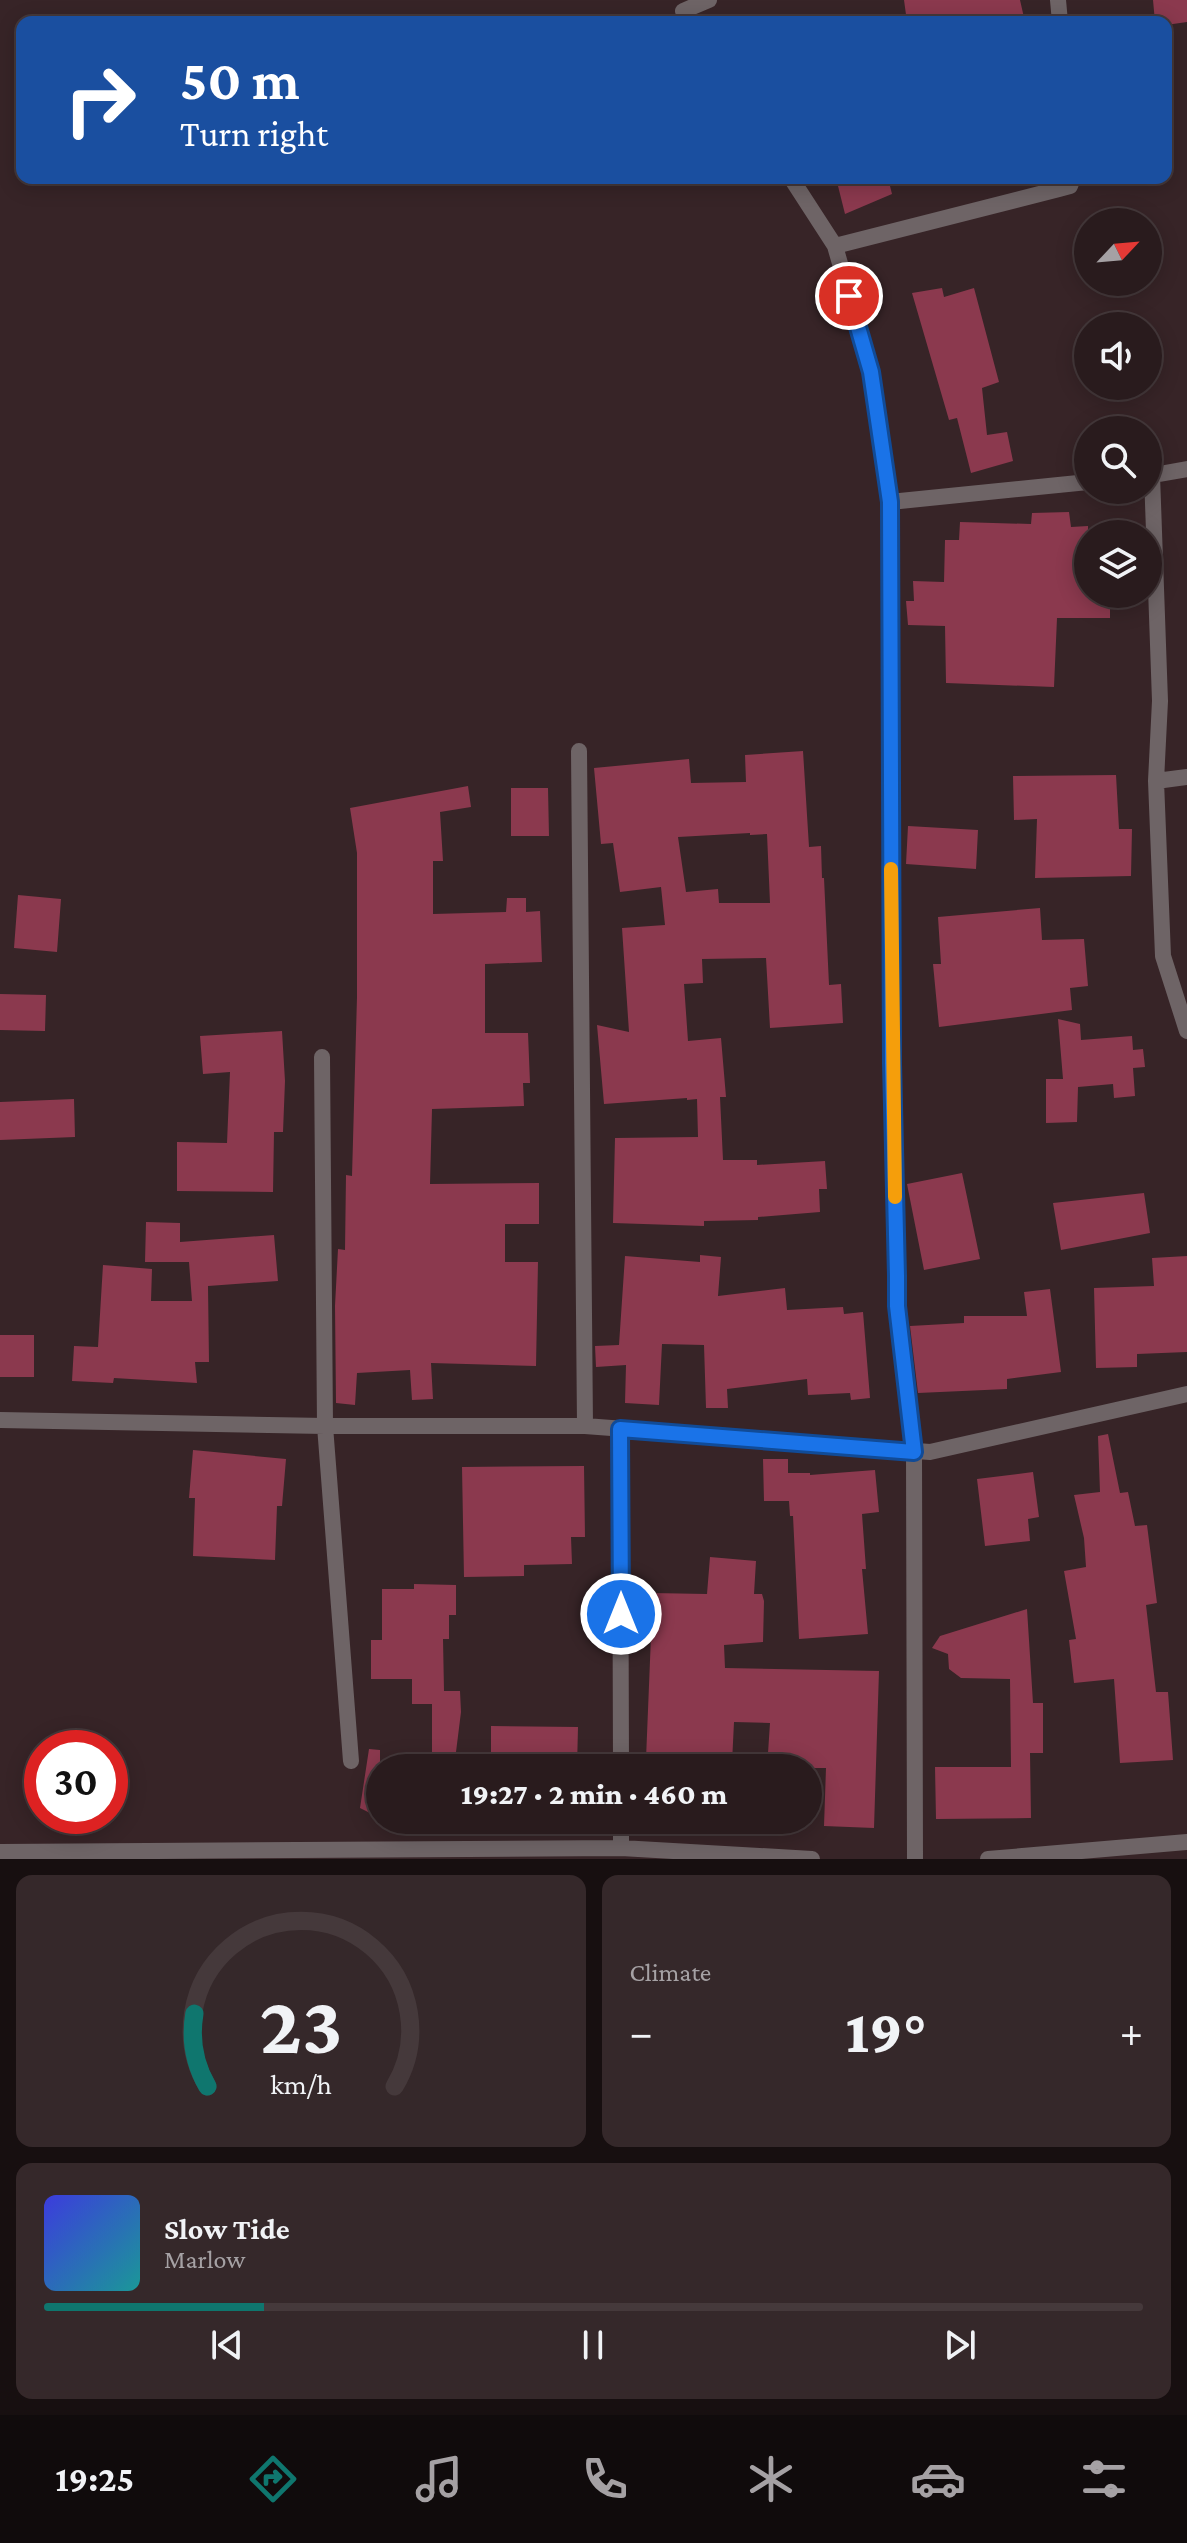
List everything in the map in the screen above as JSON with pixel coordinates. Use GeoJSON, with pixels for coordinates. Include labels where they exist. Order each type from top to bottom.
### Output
{"type":"FeatureCollection","features":[{"type":"Feature","properties":{"kind":"street"},"geometry":{"type":"LineString","coordinates":[[683,11],[709,0]]}},
{"type":"Feature","properties":{"kind":"street"},"geometry":{"type":"LineString","coordinates":[[795,184],[835,246],[871,372],[890,502],[892,1047],[897,1306],[914,1452],[915,1859]]}},
{"type":"Feature","properties":{"kind":"street"},"geometry":{"type":"LineString","coordinates":[[835,246],[1071,184]]}},
{"type":"Feature","properties":{"kind":"street"},"geometry":{"type":"LineString","coordinates":[[1162,474],[1187,469]]}},
{"type":"Feature","properties":{"kind":"street"},"geometry":{"type":"LineString","coordinates":[[890,502],[1074,483]]}},
{"type":"Feature","properties":{"kind":"street"},"geometry":{"type":"LineString","coordinates":[[1151,504],[1160,701],[1156,781],[1163,956],[1187,1031]]}},
{"type":"Feature","properties":{"kind":"street"},"geometry":{"type":"LineString","coordinates":[[579,751],[585,1426]]}},
{"type":"Feature","properties":{"kind":"street"},"geometry":{"type":"LineString","coordinates":[[1156,781],[1187,777]]}},
{"type":"Feature","properties":{"kind":"street"},"geometry":{"type":"LineString","coordinates":[[322,1057],[325,1426],[351,1761]]}},
{"type":"Feature","properties":{"kind":"street"},"geometry":{"type":"LineString","coordinates":[[0,1420],[325,1426],[585,1426],[930,1452],[1187,1394]]}},
{"type":"Feature","properties":{"kind":"street"},"geometry":{"type":"LineString","coordinates":[[620,1429],[621,1754]]}},
{"type":"Feature","properties":{"kind":"street"},"geometry":{"type":"LineString","coordinates":[[621,1834],[621,1848]]}},
{"type":"Feature","properties":{"kind":"street"},"geometry":{"type":"LineString","coordinates":[[988,1859],[1187,1842]]}},
{"type":"Feature","properties":{"kind":"street"},"geometry":{"type":"LineString","coordinates":[[0,1852],[621,1848],[812,1859]]}},
{"type":"Feature","properties":{"kind":"building"},"geometry":{"type":"Polygon","coordinates":[[[904,0],[1020,0],[1024,16],[906,16],[904,0]]]}},
{"type":"Feature","properties":{"kind":"building"},"geometry":{"type":"Polygon","coordinates":[[[1153,0],[1187,0],[1187,22],[1172,24],[1172,16],[1154,16],[1153,0]]]}},
{"type":"Feature","properties":{"kind":"building"},"geometry":{"type":"Polygon","coordinates":[[[838,184],[890,184],[892,194],[845,214],[838,184]]]}},
{"type":"Feature","properties":{"kind":"building"},"geometry":{"type":"Polygon","coordinates":[[[942,288],[944,297],[974,288],[999,382],[982,388],[987,435],[1007,432],[1013,461],[971,473],[957,418],[949,420],[912,293],[942,288]]]}},
{"type":"Feature","properties":{"kind":"building"},"geometry":{"type":"Polygon","coordinates":[[[1069,512],[1071,527],[1074,527],[1074,608],[1110,608],[1110,618],[1057,618],[1054,687],[946,683],[945,626],[908,625],[906,601],[914,601],[913,581],[944,582],[945,540],[959,540],[960,522],[1031,524],[1032,513],[1069,512]]]}},
{"type":"Feature","properties":{"kind":"building"},"geometry":{"type":"Polygon","coordinates":[[[803,751],[809,847],[821,846],[829,985],[841,984],[843,1023],[770,1028],[766,958],[702,959],[703,983],[684,984],[688,1041],[721,1038],[726,1097],[720,1097],[723,1160],[757,1160],[757,1165],[825,1161],[827,1189],[819,1189],[820,1212],[758,1217],[758,1220],[704,1221],[704,1226],[613,1223],[615,1138],[698,1137],[697,1099],[604,1104],[597,1025],[629,1032],[622,928],[665,925],[661,887],[620,892],[613,843],[601,844],[594,768],[689,759],[691,783],[746,782],[745,755],[803,751]],[[767,834],[678,837],[686,892],[718,889],[719,903],[770,903],[767,834]]]}},
{"type":"Feature","properties":{"kind":"building"},"geometry":{"type":"Polygon","coordinates":[[[1116,775],[1119,829],[1132,829],[1131,876],[1035,878],[1037,819],[1014,820],[1013,776],[1116,775]]]}},
{"type":"Feature","properties":{"kind":"building"},"geometry":{"type":"Polygon","coordinates":[[[468,786],[471,807],[440,812],[443,861],[433,861],[433,914],[506,912],[507,898],[526,898],[526,912],[540,911],[542,962],[485,964],[485,1033],[528,1033],[530,1083],[523,1083],[524,1106],[432,1109],[430,1184],[539,1183],[539,1224],[505,1224],[505,1262],[538,1262],[536,1366],[431,1363],[433,1399],[412,1400],[410,1370],[357,1373],[355,1405],[336,1403],[335,1306],[338,1249],[345,1250],[346,1175],[352,1176],[357,997],[357,853],[350,808],[468,786]]]}},
{"type":"Feature","properties":{"kind":"building"},"geometry":{"type":"Polygon","coordinates":[[[511,788],[548,788],[549,836],[511,836],[511,788]]]}},
{"type":"Feature","properties":{"kind":"building"},"geometry":{"type":"Polygon","coordinates":[[[908,826],[978,830],[976,869],[906,864],[908,826]]]}},
{"type":"Feature","properties":{"kind":"building"},"geometry":{"type":"Polygon","coordinates":[[[18,895],[61,899],[57,952],[14,948],[18,895]]]}},
{"type":"Feature","properties":{"kind":"building"},"geometry":{"type":"Polygon","coordinates":[[[1040,908],[1042,940],[1084,939],[1088,986],[1070,988],[1072,1010],[939,1027],[933,964],[941,964],[938,917],[1040,908]]]}},
{"type":"Feature","properties":{"kind":"building"},"geometry":{"type":"Polygon","coordinates":[[[0,994],[46,995],[45,1031],[0,1030],[0,994]]]}},
{"type":"Feature","properties":{"kind":"building"},"geometry":{"type":"Polygon","coordinates":[[[1058,1019],[1080,1024],[1081,1040],[1132,1036],[1133,1050],[1143,1049],[1145,1067],[1133,1068],[1135,1096],[1114,1098],[1113,1084],[1078,1087],[1077,1122],[1046,1123],[1046,1079],[1063,1079],[1058,1019]]]}},
{"type":"Feature","properties":{"kind":"building"},"geometry":{"type":"Polygon","coordinates":[[[282,1031],[285,1081],[283,1132],[274,1132],[273,1192],[177,1191],[177,1142],[227,1143],[230,1072],[203,1074],[200,1036],[282,1031]]]}},
{"type":"Feature","properties":{"kind":"building"},"geometry":{"type":"Polygon","coordinates":[[[74,1099],[75,1137],[0,1140],[0,1102],[74,1099]]]}},
{"type":"Feature","properties":{"kind":"building"},"geometry":{"type":"Polygon","coordinates":[[[962,1173],[980,1259],[924,1270],[907,1184],[962,1173]]]}},
{"type":"Feature","properties":{"kind":"building"},"geometry":{"type":"Polygon","coordinates":[[[1144,1193],[1150,1233],[1061,1250],[1053,1203],[1144,1193]]]}},
{"type":"Feature","properties":{"kind":"building"},"geometry":{"type":"Polygon","coordinates":[[[146,1222],[180,1223],[180,1242],[274,1235],[278,1281],[208,1286],[209,1362],[195,1362],[197,1383],[114,1378],[113,1383],[72,1381],[74,1346],[98,1347],[103,1265],[152,1269],[151,1301],[192,1301],[189,1262],[145,1262],[146,1222]]]}},
{"type":"Feature","properties":{"kind":"building"},"geometry":{"type":"Polygon","coordinates":[[[700,1255],[721,1257],[718,1296],[785,1288],[787,1310],[843,1307],[844,1314],[863,1312],[870,1398],[851,1400],[850,1393],[808,1395],[807,1379],[727,1389],[728,1408],[706,1408],[704,1345],[662,1344],[659,1405],[625,1403],[626,1365],[596,1367],[595,1346],[619,1345],[625,1256],[700,1262],[700,1255]]]}},
{"type":"Feature","properties":{"kind":"building"},"geometry":{"type":"Polygon","coordinates":[[[1187,1256],[1187,1352],[1137,1354],[1137,1367],[1096,1368],[1094,1288],[1154,1286],[1152,1258],[1187,1256]]]}},
{"type":"Feature","properties":{"kind":"building"},"geometry":{"type":"Polygon","coordinates":[[[1050,1289],[1061,1372],[1007,1379],[1007,1389],[918,1393],[910,1326],[964,1323],[964,1316],[1027,1316],[1024,1292],[1050,1289]]]}},
{"type":"Feature","properties":{"kind":"building"},"geometry":{"type":"Polygon","coordinates":[[[0,1335],[34,1335],[34,1377],[0,1377],[0,1335]]]}},
{"type":"Feature","properties":{"kind":"building"},"geometry":{"type":"Polygon","coordinates":[[[1108,1434],[1120,1493],[1128,1492],[1135,1526],[1147,1525],[1157,1603],[1146,1605],[1156,1692],[1168,1692],[1173,1760],[1120,1763],[1114,1679],[1074,1683],[1069,1640],[1076,1639],[1064,1571],[1086,1567],[1084,1538],[1074,1495],[1100,1492],[1098,1436],[1108,1434]]]}},
{"type":"Feature","properties":{"kind":"building"},"geometry":{"type":"Polygon","coordinates":[[[193,1450],[286,1459],[282,1506],[277,1506],[275,1560],[193,1556],[195,1498],[189,1498],[193,1450]]]}},
{"type":"Feature","properties":{"kind":"building"},"geometry":{"type":"Polygon","coordinates":[[[763,1459],[788,1459],[788,1473],[810,1475],[875,1470],[879,1512],[862,1514],[866,1569],[862,1569],[868,1634],[799,1639],[793,1516],[790,1516],[789,1501],[764,1501],[763,1459]]]}},
{"type":"Feature","properties":{"kind":"building"},"geometry":{"type":"Polygon","coordinates":[[[584,1466],[585,1537],[571,1537],[572,1564],[524,1565],[524,1576],[464,1577],[462,1467],[584,1466]]]}},
{"type":"Feature","properties":{"kind":"building"},"geometry":{"type":"Polygon","coordinates":[[[1033,1472],[1039,1517],[1028,1519],[1030,1541],[985,1546],[977,1479],[1033,1472]]]}},
{"type":"Feature","properties":{"kind":"building"},"geometry":{"type":"Polygon","coordinates":[[[710,1557],[756,1561],[754,1594],[762,1594],[764,1601],[763,1642],[724,1645],[725,1668],[879,1671],[874,1828],[824,1826],[826,1768],[822,1768],[822,1754],[768,1754],[770,1723],[734,1722],[732,1754],[646,1754],[651,1636],[639,1635],[640,1606],[651,1606],[651,1593],[707,1594],[710,1557]]]}},
{"type":"Feature","properties":{"kind":"building"},"geometry":{"type":"Polygon","coordinates":[[[414,1584],[456,1585],[456,1615],[449,1615],[449,1639],[443,1639],[444,1691],[460,1691],[461,1712],[456,1754],[432,1754],[432,1704],[412,1704],[412,1679],[371,1679],[371,1640],[382,1640],[382,1589],[414,1589],[414,1584]]]}},
{"type":"Feature","properties":{"kind":"building"},"geometry":{"type":"Polygon","coordinates":[[[1027,1609],[1033,1703],[1043,1703],[1043,1753],[1030,1753],[1031,1818],[936,1819],[935,1767],[1011,1767],[1010,1679],[961,1678],[949,1669],[948,1654],[932,1648],[940,1636],[1027,1609]]]}},
{"type":"Feature","properties":{"kind":"building"},"geometry":{"type":"Polygon","coordinates":[[[491,1726],[578,1727],[577,1754],[491,1754],[491,1726]]]}},
{"type":"Feature","properties":{"kind":"building"},"geometry":{"type":"Polygon","coordinates":[[[369,1749],[380,1750],[380,1754],[368,1754],[369,1749]]]}},
{"type":"Feature","properties":{"kind":"building"},"geometry":{"type":"Polygon","coordinates":[[[366,1769],[366,1811],[360,1808],[366,1769]]]}},
{"type":"Feature","properties":{"kind":"slow traffic"},"geometry":{"type":"LineString","coordinates":[[891,869],[895,1197]]}},
{"type":"Feature","properties":{"kind":"route"},"geometry":{"type":"LineString","coordinates":[[621,1614],[620,1429],[914,1452],[897,1306],[892,1063],[890,502],[871,372],[849,296]]}}]}
